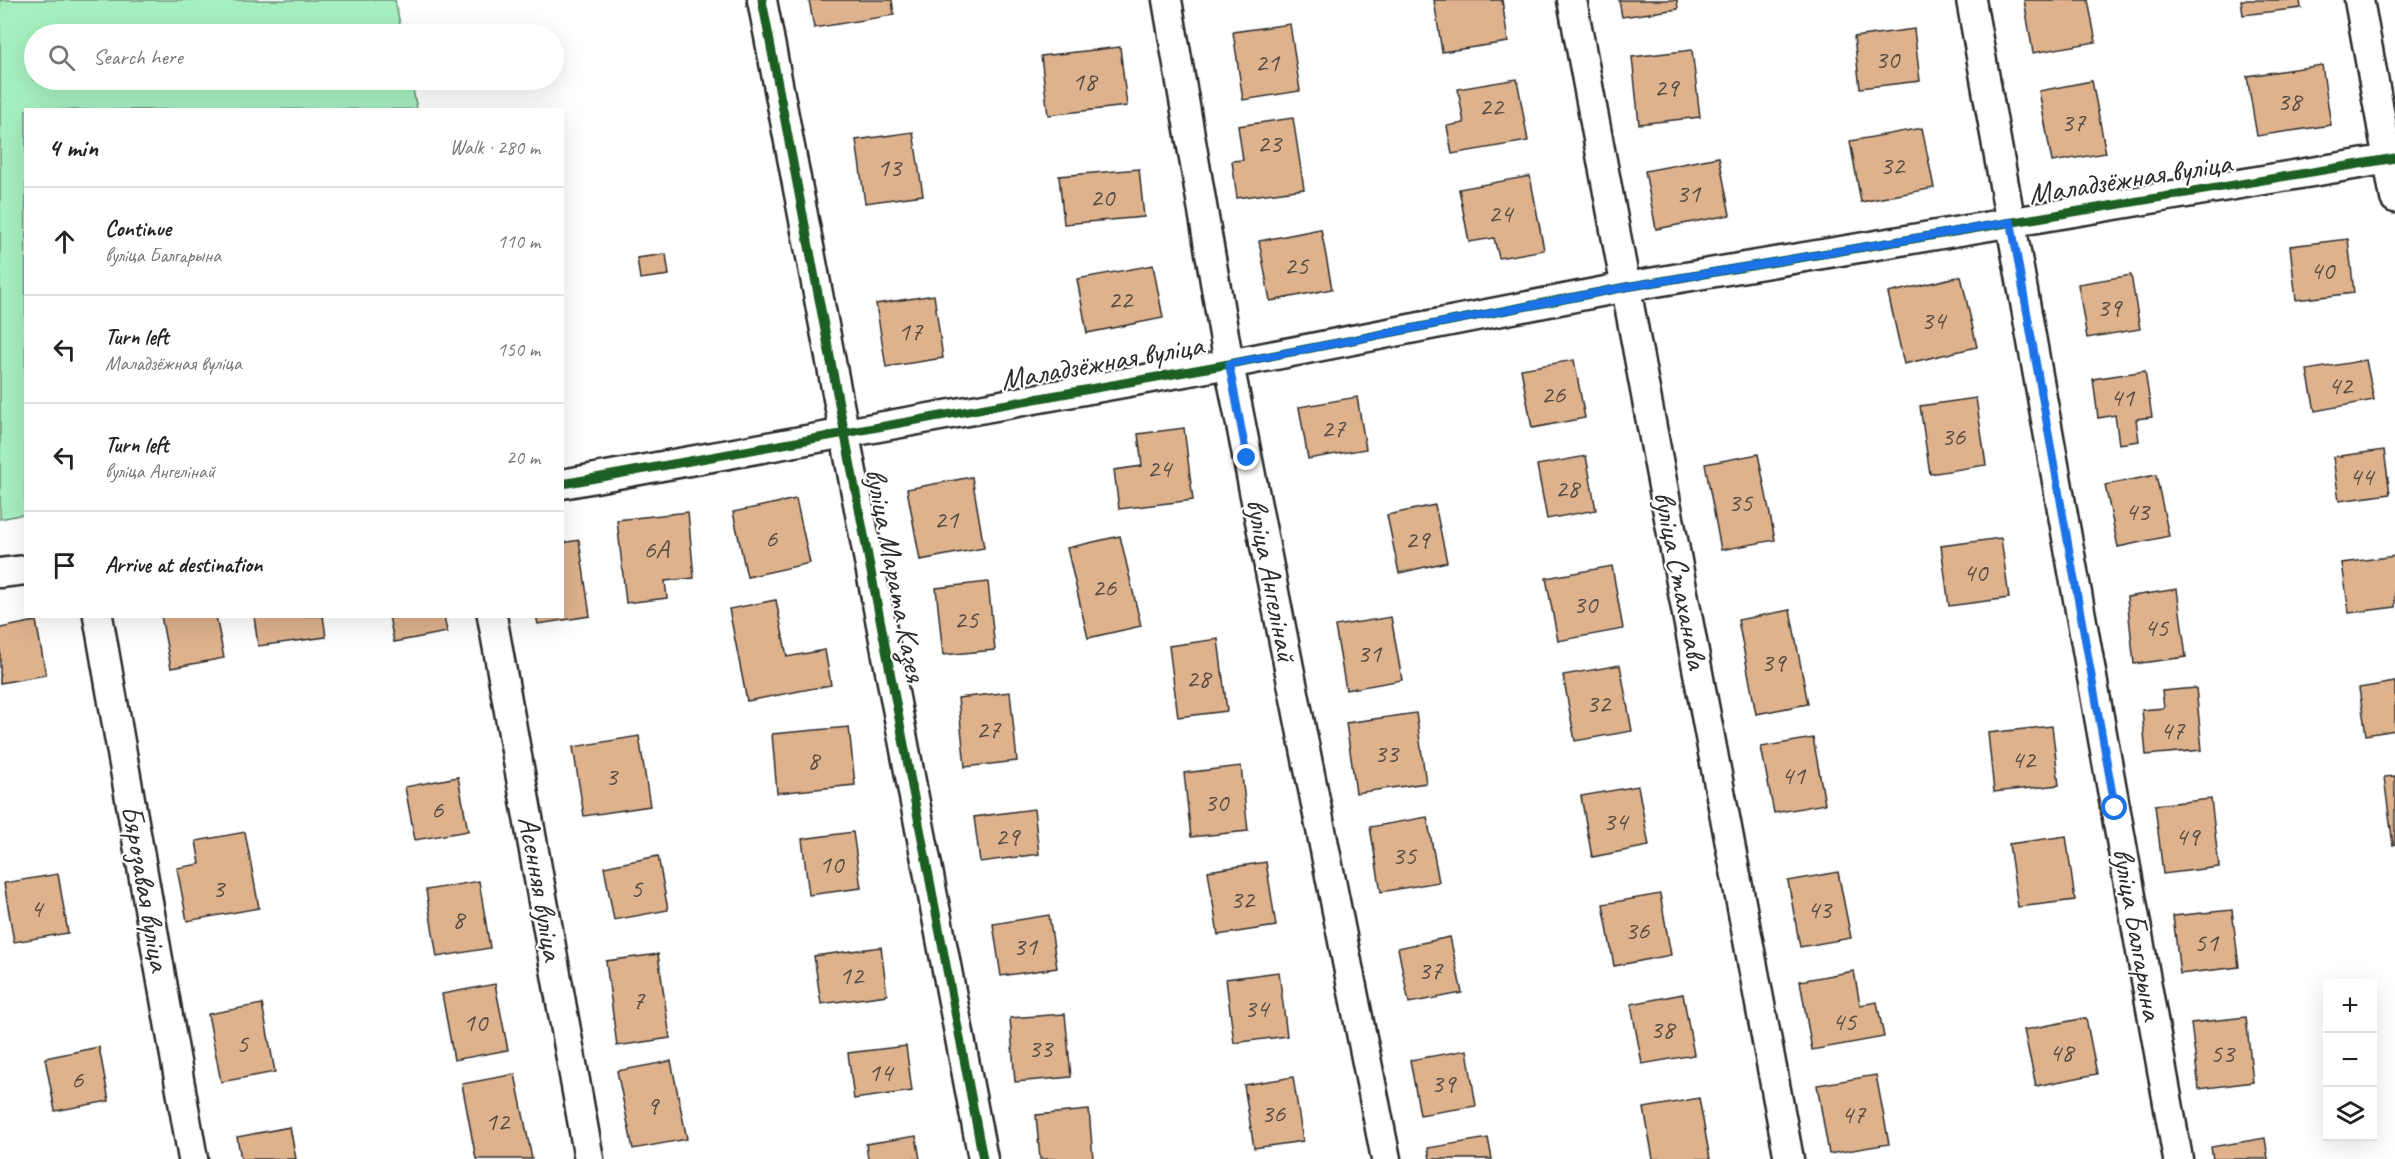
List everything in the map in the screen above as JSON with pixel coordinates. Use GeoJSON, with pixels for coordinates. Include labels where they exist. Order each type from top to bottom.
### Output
{"type":"FeatureCollection","features":[{"type":"Feature","properties":{"kind":"street","name":"вуліца Марата Казея"},"geometry":{"type":"LineString","coordinates":[[762,0],[983,1159]]}},
{"type":"Feature","properties":{"kind":"street","name":"вуліца Ангелінай"},"geometry":{"type":"LineString","coordinates":[[1167,0],[1229,364],[1386,1159]]}},
{"type":"Feature","properties":{"kind":"street","name":"вуліца Стаханава"},"geometry":{"type":"LineString","coordinates":[[1572,0],[1790,1159]]}},
{"type":"Feature","properties":{"kind":"street","name":"вуліца Балгарына"},"geometry":{"type":"LineString","coordinates":[[1971,0],[2178,1159]]}},
{"type":"Feature","properties":{"kind":"street"},"geometry":{"type":"LineString","coordinates":[[2359,0],[2391,159],[2395,198]]}},
{"type":"Feature","properties":{"kind":"street","name":"Маладзёжная вуліца"},"geometry":{"type":"LineString","coordinates":[[564,484],[1229,364],[1626,287],[2391,159]]}},
{"type":"Feature","properties":{"kind":"street"},"geometry":{"type":"LineString","coordinates":[[0,573],[24,570]]}},
{"type":"Feature","properties":{"kind":"street","name":"Бярозавая вуліца"},"geometry":{"type":"LineString","coordinates":[[98,618],[193,1159]]}},
{"type":"Feature","properties":{"kind":"street","name":"Асенняя вуліца"},"geometry":{"type":"LineString","coordinates":[[492,618],[589,1159]]}},
{"type":"Feature","properties":{"kind":"green space"},"geometry":{"type":"Polygon","coordinates":[[[0,0],[395,0],[400,24],[24,24],[24,90],[413,90],[417,108],[24,108],[24,514],[0,519],[0,0]]]}},
{"type":"Feature","properties":{"kind":"building"},"geometry":{"type":"Polygon","coordinates":[[[809,0],[892,0],[894,15],[814,28],[809,0]]]}},
{"type":"Feature","properties":{"kind":"building"},"geometry":{"type":"Polygon","coordinates":[[[1434,0],[1502,0],[1508,42],[1442,52],[1434,0]]]}},
{"type":"Feature","properties":{"kind":"building"},"geometry":{"type":"Polygon","coordinates":[[[1619,0],[1677,0],[1678,9],[1622,17],[1619,0]]]}},
{"type":"Feature","properties":{"kind":"building"},"geometry":{"type":"Polygon","coordinates":[[[2024,0],[2088,0],[2096,42],[2033,53],[2024,0]]]}},
{"type":"Feature","properties":{"kind":"building"},"geometry":{"type":"Polygon","coordinates":[[[2241,0],[2300,0],[2301,8],[2243,15],[2241,0]]]}},
{"type":"Feature","properties":{"kind":"building"},"geometry":{"type":"Polygon","coordinates":[[[1290,24],[1300,91],[1243,100],[1233,32],[1290,24]]]}},
{"type":"Feature","properties":{"kind":"building"},"geometry":{"type":"Polygon","coordinates":[[[1914,29],[1920,81],[1860,88],[1854,37],[1914,29]]]}},
{"type":"Feature","properties":{"kind":"building"},"geometry":{"type":"Polygon","coordinates":[[[1120,47],[1127,106],[1048,115],[1041,56],[1120,47]]]}},
{"type":"Feature","properties":{"kind":"building"},"geometry":{"type":"Polygon","coordinates":[[[1692,50],[1700,117],[1639,124],[1632,57],[1692,50]]]}},
{"type":"Feature","properties":{"kind":"building"},"geometry":{"type":"Polygon","coordinates":[[[2322,65],[2331,125],[2257,136],[2247,76],[2322,65]]]}},
{"type":"Feature","properties":{"kind":"building"},"geometry":{"type":"Polygon","coordinates":[[[1517,79],[1528,141],[1452,154],[1447,126],[1464,123],[1458,89],[1517,79]]]}},
{"type":"Feature","properties":{"kind":"building"},"geometry":{"type":"Polygon","coordinates":[[[2092,81],[2106,153],[2052,162],[2039,91],[2092,81]]]}},
{"type":"Feature","properties":{"kind":"building"},"geometry":{"type":"Polygon","coordinates":[[[1293,118],[1304,189],[1237,198],[1232,161],[1243,160],[1238,126],[1293,118]]]}},
{"type":"Feature","properties":{"kind":"building"},"geometry":{"type":"Polygon","coordinates":[[[1922,128],[1934,188],[1861,202],[1850,141],[1922,128]]]}},
{"type":"Feature","properties":{"kind":"building"},"geometry":{"type":"Polygon","coordinates":[[[913,132],[923,195],[865,203],[856,140],[913,132]]]}},
{"type":"Feature","properties":{"kind":"building"},"geometry":{"type":"Polygon","coordinates":[[[1719,157],[1730,215],[1656,229],[1645,171],[1719,157]]]}},
{"type":"Feature","properties":{"kind":"building"},"geometry":{"type":"Polygon","coordinates":[[[1139,169],[1144,217],[1064,224],[1059,176],[1139,169]]]}},
{"type":"Feature","properties":{"kind":"building"},"geometry":{"type":"Polygon","coordinates":[[[1530,176],[1544,250],[1499,258],[1494,238],[1469,242],[1459,189],[1530,176]]]}},
{"type":"Feature","properties":{"kind":"building"},"geometry":{"type":"Polygon","coordinates":[[[1321,229],[1332,289],[1270,301],[1259,241],[1321,229]]]}},
{"type":"Feature","properties":{"kind":"building"},"geometry":{"type":"Polygon","coordinates":[[[2348,239],[2354,293],[2296,300],[2290,246],[2348,239]]]}},
{"type":"Feature","properties":{"kind":"building"},"geometry":{"type":"Polygon","coordinates":[[[666,254],[669,275],[640,279],[637,258],[666,254]]]}},
{"type":"Feature","properties":{"kind":"building"},"geometry":{"type":"Polygon","coordinates":[[[1153,265],[1163,318],[1087,333],[1077,279],[1153,265]]]}},
{"type":"Feature","properties":{"kind":"building"},"geometry":{"type":"Polygon","coordinates":[[[2131,275],[2140,329],[2087,338],[2078,284],[2131,275]]]}},
{"type":"Feature","properties":{"kind":"building"},"geometry":{"type":"Polygon","coordinates":[[[1961,276],[1977,347],[1904,364],[1888,293],[1961,276]]]}},
{"type":"Feature","properties":{"kind":"building"},"geometry":{"type":"Polygon","coordinates":[[[934,295],[943,358],[886,367],[876,304],[934,295]]]}},
{"type":"Feature","properties":{"kind":"building"},"geometry":{"type":"Polygon","coordinates":[[[1574,360],[1585,418],[1532,428],[1521,369],[1574,360]]]}},
{"type":"Feature","properties":{"kind":"building"},"geometry":{"type":"Polygon","coordinates":[[[2366,360],[2374,400],[2315,411],[2307,370],[2366,360]]]}},
{"type":"Feature","properties":{"kind":"building"},"geometry":{"type":"Polygon","coordinates":[[[2145,371],[2152,417],[2136,419],[2139,441],[2119,444],[2115,415],[2098,418],[2093,379],[2145,371]]]}},
{"type":"Feature","properties":{"kind":"building"},"geometry":{"type":"Polygon","coordinates":[[[1357,397],[1366,449],[1308,459],[1299,407],[1357,397]]]}},
{"type":"Feature","properties":{"kind":"building"},"geometry":{"type":"Polygon","coordinates":[[[1976,398],[1986,465],[1930,474],[1920,406],[1976,398]]]}},
{"type":"Feature","properties":{"kind":"building"},"geometry":{"type":"Polygon","coordinates":[[[1184,428],[1193,500],[1119,509],[1114,470],[1142,466],[1138,434],[1184,428]]]}},
{"type":"Feature","properties":{"kind":"building"},"geometry":{"type":"Polygon","coordinates":[[[2384,450],[2390,494],[2339,501],[2333,457],[2384,450]]]}},
{"type":"Feature","properties":{"kind":"building"},"geometry":{"type":"Polygon","coordinates":[[[1758,454],[1775,540],[1721,550],[1705,464],[1758,454]]]}},
{"type":"Feature","properties":{"kind":"building"},"geometry":{"type":"Polygon","coordinates":[[[1586,456],[1596,510],[1547,519],[1537,465],[1586,456]]]}},
{"type":"Feature","properties":{"kind":"building"},"geometry":{"type":"Polygon","coordinates":[[[2156,475],[2169,536],[2118,547],[2105,485],[2156,475]]]}},
{"type":"Feature","properties":{"kind":"building"},"geometry":{"type":"Polygon","coordinates":[[[972,477],[984,548],[920,560],[907,489],[972,477]]]}},
{"type":"Feature","properties":{"kind":"building"},"geometry":{"type":"Polygon","coordinates":[[[796,499],[810,563],[747,577],[733,512],[796,499]]]}},
{"type":"Feature","properties":{"kind":"building"},"geometry":{"type":"Polygon","coordinates":[[[1435,505],[1447,562],[1399,573],[1387,515],[1435,505]]]}},
{"type":"Feature","properties":{"kind":"building"},"geometry":{"type":"Polygon","coordinates":[[[688,512],[694,578],[665,581],[667,598],[626,603],[617,520],[688,512]]]}},
{"type":"Feature","properties":{"kind":"building"},"geometry":{"type":"Polygon","coordinates":[[[1120,536],[1141,626],[1088,638],[1067,548],[1120,536]]]}},
{"type":"Feature","properties":{"kind":"building"},"geometry":{"type":"Polygon","coordinates":[[[2001,538],[2009,598],[1949,606],[1941,546],[2001,538]]]}},
{"type":"Feature","properties":{"kind":"building"},"geometry":{"type":"Polygon","coordinates":[[[579,540],[590,616],[538,624],[536,618],[564,618],[564,543],[579,540]]]}},
{"type":"Feature","properties":{"kind":"building"},"geometry":{"type":"Polygon","coordinates":[[[2395,556],[2395,607],[2349,613],[2342,563],[2395,556]]]}},
{"type":"Feature","properties":{"kind":"building"},"geometry":{"type":"Polygon","coordinates":[[[1612,566],[1623,629],[1558,641],[1546,578],[1612,566]]]}},
{"type":"Feature","properties":{"kind":"building"},"geometry":{"type":"Polygon","coordinates":[[[988,582],[995,650],[943,655],[936,588],[988,582]]]}},
{"type":"Feature","properties":{"kind":"building"},"geometry":{"type":"Polygon","coordinates":[[[2177,589],[2186,657],[2134,664],[2127,597],[2177,589]]]}},
{"type":"Feature","properties":{"kind":"building"},"geometry":{"type":"Polygon","coordinates":[[[776,600],[787,657],[825,650],[831,685],[747,701],[729,609],[776,600]]]}},
{"type":"Feature","properties":{"kind":"building"},"geometry":{"type":"Polygon","coordinates":[[[1790,610],[1808,704],[1756,714],[1738,620],[1790,610]]]}},
{"type":"Feature","properties":{"kind":"building"},"geometry":{"type":"Polygon","coordinates":[[[1391,617],[1402,680],[1346,690],[1335,626],[1391,617]]]}},
{"type":"Feature","properties":{"kind":"building"},"geometry":{"type":"Polygon","coordinates":[[[161,618],[216,618],[224,658],[171,668],[161,618]]]}},
{"type":"Feature","properties":{"kind":"building"},"geometry":{"type":"Polygon","coordinates":[[[254,618],[323,618],[326,637],[258,646],[254,618]]]}},
{"type":"Feature","properties":{"kind":"building"},"geometry":{"type":"Polygon","coordinates":[[[389,618],[444,618],[447,632],[394,642],[389,618]]]}},
{"type":"Feature","properties":{"kind":"building"},"geometry":{"type":"Polygon","coordinates":[[[36,621],[46,675],[0,683],[0,628],[36,621]]]}},
{"type":"Feature","properties":{"kind":"building"},"geometry":{"type":"Polygon","coordinates":[[[1218,639],[1227,711],[1178,717],[1169,646],[1218,639]]]}},
{"type":"Feature","properties":{"kind":"building"},"geometry":{"type":"Polygon","coordinates":[[[1620,665],[1632,731],[1575,741],[1563,675],[1620,665]]]}},
{"type":"Feature","properties":{"kind":"building"},"geometry":{"type":"Polygon","coordinates":[[[2395,682],[2395,730],[2366,735],[2359,688],[2395,682]]]}},
{"type":"Feature","properties":{"kind":"building"},"geometry":{"type":"Polygon","coordinates":[[[2196,688],[2202,750],[2146,755],[2142,710],[2164,708],[2162,691],[2196,688]]]}},
{"type":"Feature","properties":{"kind":"building"},"geometry":{"type":"Polygon","coordinates":[[[1010,692],[1017,761],[965,767],[958,698],[1010,692]]]}},
{"type":"Feature","properties":{"kind":"building"},"geometry":{"type":"Polygon","coordinates":[[[1416,713],[1426,783],[1356,793],[1346,723],[1416,713]]]}},
{"type":"Feature","properties":{"kind":"building"},"geometry":{"type":"Polygon","coordinates":[[[2052,726],[2059,785],[1994,792],[1988,733],[2052,726]]]}},
{"type":"Feature","properties":{"kind":"building"},"geometry":{"type":"Polygon","coordinates":[[[849,727],[855,785],[777,793],[772,734],[849,727]]]}},
{"type":"Feature","properties":{"kind":"building"},"geometry":{"type":"Polygon","coordinates":[[[639,736],[650,806],[584,816],[573,747],[639,736]]]}},
{"type":"Feature","properties":{"kind":"building"},"geometry":{"type":"Polygon","coordinates":[[[1813,738],[1825,804],[1774,813],[1761,747],[1813,738]]]}},
{"type":"Feature","properties":{"kind":"building"},"geometry":{"type":"Polygon","coordinates":[[[1241,766],[1248,831],[1191,837],[1184,773],[1241,766]]]}},
{"type":"Feature","properties":{"kind":"building"},"geometry":{"type":"Polygon","coordinates":[[[2395,776],[2395,844],[2393,845],[2384,777],[2395,776]]]}},
{"type":"Feature","properties":{"kind":"building"},"geometry":{"type":"Polygon","coordinates":[[[458,777],[468,831],[415,840],[405,787],[458,777]]]}},
{"type":"Feature","properties":{"kind":"building"},"geometry":{"type":"Polygon","coordinates":[[[1638,786],[1649,846],[1592,857],[1581,796],[1638,786]]]}},
{"type":"Feature","properties":{"kind":"building"},"geometry":{"type":"Polygon","coordinates":[[[2211,799],[2219,867],[2163,874],[2155,805],[2211,799]]]}},
{"type":"Feature","properties":{"kind":"building"},"geometry":{"type":"Polygon","coordinates":[[[1034,809],[1039,854],[980,862],[974,817],[1034,809]]]}},
{"type":"Feature","properties":{"kind":"building"},"geometry":{"type":"Polygon","coordinates":[[[1427,817],[1439,882],[1381,892],[1370,827],[1427,817]]]}},
{"type":"Feature","properties":{"kind":"building"},"geometry":{"type":"Polygon","coordinates":[[[245,832],[259,908],[187,921],[177,868],[200,864],[196,841],[245,832]]]}},
{"type":"Feature","properties":{"kind":"building"},"geometry":{"type":"Polygon","coordinates":[[[853,832],[861,888],[809,895],[802,839],[853,832]]]}},
{"type":"Feature","properties":{"kind":"building"},"geometry":{"type":"Polygon","coordinates":[[[2066,836],[2075,900],[2018,907],[2009,844],[2066,836]]]}},
{"type":"Feature","properties":{"kind":"building"},"geometry":{"type":"Polygon","coordinates":[[[658,856],[668,910],[614,920],[604,867],[658,856]]]}},
{"type":"Feature","properties":{"kind":"building"},"geometry":{"type":"Polygon","coordinates":[[[1266,862],[1276,926],[1218,935],[1208,871],[1266,862]]]}},
{"type":"Feature","properties":{"kind":"building"},"geometry":{"type":"Polygon","coordinates":[[[1838,872],[1851,938],[1800,947],[1788,881],[1838,872]]]}},
{"type":"Feature","properties":{"kind":"building"},"geometry":{"type":"Polygon","coordinates":[[[58,874],[68,933],[14,942],[4,883],[58,874]]]}},
{"type":"Feature","properties":{"kind":"building"},"geometry":{"type":"Polygon","coordinates":[[[479,881],[490,948],[437,957],[426,890],[479,881]]]}},
{"type":"Feature","properties":{"kind":"building"},"geometry":{"type":"Polygon","coordinates":[[[1660,894],[1671,955],[1614,966],[1603,904],[1660,894]]]}},
{"type":"Feature","properties":{"kind":"building"},"geometry":{"type":"Polygon","coordinates":[[[2232,910],[2239,967],[2180,974],[2173,916],[2232,910]]]}},
{"type":"Feature","properties":{"kind":"building"},"geometry":{"type":"Polygon","coordinates":[[[1049,915],[1057,968],[1001,976],[993,924],[1049,915]]]}},
{"type":"Feature","properties":{"kind":"building"},"geometry":{"type":"Polygon","coordinates":[[[1450,937],[1462,993],[1409,1003],[1398,948],[1450,937]]]}},
{"type":"Feature","properties":{"kind":"building"},"geometry":{"type":"Polygon","coordinates":[[[881,947],[887,995],[821,1004],[814,956],[881,947]]]}},
{"type":"Feature","properties":{"kind":"building"},"geometry":{"type":"Polygon","coordinates":[[[658,954],[670,1038],[617,1046],[606,961],[658,954]]]}},
{"type":"Feature","properties":{"kind":"building"},"geometry":{"type":"Polygon","coordinates":[[[1854,971],[1860,1005],[1877,1002],[1884,1037],[1812,1050],[1800,981],[1854,971]]]}},
{"type":"Feature","properties":{"kind":"building"},"geometry":{"type":"Polygon","coordinates":[[[1279,972],[1287,1036],[1234,1043],[1226,979],[1279,972]]]}},
{"type":"Feature","properties":{"kind":"building"},"geometry":{"type":"Polygon","coordinates":[[[495,984],[508,1050],[454,1060],[442,994],[495,984]]]}},
{"type":"Feature","properties":{"kind":"building"},"geometry":{"type":"Polygon","coordinates":[[[1683,994],[1694,1055],[1642,1064],[1631,1004],[1683,994]]]}},
{"type":"Feature","properties":{"kind":"building"},"geometry":{"type":"Polygon","coordinates":[[[262,1004],[275,1072],[221,1082],[208,1014],[262,1004]]]}},
{"type":"Feature","properties":{"kind":"building"},"geometry":{"type":"Polygon","coordinates":[[[1065,1014],[1071,1077],[1015,1082],[1010,1018],[1065,1014]]]}},
{"type":"Feature","properties":{"kind":"building"},"geometry":{"type":"Polygon","coordinates":[[[2246,1017],[2253,1082],[2199,1089],[2191,1023],[2246,1017]]]}},
{"type":"Feature","properties":{"kind":"building"},"geometry":{"type":"Polygon","coordinates":[[[2086,1018],[2097,1074],[2036,1086],[2024,1030],[2086,1018]]]}},
{"type":"Feature","properties":{"kind":"building"},"geometry":{"type":"Polygon","coordinates":[[[906,1046],[912,1091],[854,1099],[848,1053],[906,1046]]]}},
{"type":"Feature","properties":{"kind":"building"},"geometry":{"type":"Polygon","coordinates":[[[99,1047],[109,1101],[55,1111],[45,1058],[99,1047]]]}},
{"type":"Feature","properties":{"kind":"building"},"geometry":{"type":"Polygon","coordinates":[[[1467,1050],[1476,1106],[1420,1115],[1410,1060],[1467,1050]]]}},
{"type":"Feature","properties":{"kind":"building"},"geometry":{"type":"Polygon","coordinates":[[[671,1061],[687,1139],[633,1149],[617,1071],[671,1061]]]}},
{"type":"Feature","properties":{"kind":"building"},"geometry":{"type":"Polygon","coordinates":[[[515,1074],[532,1159],[476,1159],[462,1084],[515,1074]]]}},
{"type":"Feature","properties":{"kind":"building"},"geometry":{"type":"Polygon","coordinates":[[[1876,1075],[1889,1144],[1829,1154],[1817,1085],[1876,1075]]]}},
{"type":"Feature","properties":{"kind":"building"},"geometry":{"type":"Polygon","coordinates":[[[1293,1077],[1303,1141],[1254,1148],[1244,1085],[1293,1077]]]}},
{"type":"Feature","properties":{"kind":"building"},"geometry":{"type":"Polygon","coordinates":[[[1699,1098],[1710,1159],[1653,1159],[1644,1108],[1699,1098]]]}},
{"type":"Feature","properties":{"kind":"building"},"geometry":{"type":"Polygon","coordinates":[[[1089,1110],[1093,1159],[1040,1159],[1036,1115],[1089,1110]]]}},
{"type":"Feature","properties":{"kind":"building"},"geometry":{"type":"Polygon","coordinates":[[[290,1127],[296,1159],[241,1159],[237,1137],[290,1127]]]}},
{"type":"Feature","properties":{"kind":"building"},"geometry":{"type":"Polygon","coordinates":[[[916,1136],[920,1159],[868,1159],[866,1144],[916,1136]]]}},
{"type":"Feature","properties":{"kind":"building"},"geometry":{"type":"Polygon","coordinates":[[[1488,1138],[1492,1159],[1430,1159],[1428,1148],[1488,1138]]]}},
{"type":"Feature","properties":{"kind":"building"},"geometry":{"type":"Polygon","coordinates":[[[2265,1138],[2268,1159],[2213,1159],[2211,1147],[2265,1138]]]}},
{"type":"Feature","properties":{"kind":"cycle path"},"geometry":{"type":"LineString","coordinates":[[762,0],[983,1159]]}},
{"type":"Feature","properties":{"kind":"cycle path"},"geometry":{"type":"LineString","coordinates":[[564,484],[1229,364],[1626,287],[2395,158]]}},
{"type":"Feature","properties":{"kind":"route"},"geometry":{"type":"LineString","coordinates":[[1247,458],[1229,364],[1626,287],[2011,222],[2115,808]]}}]}
